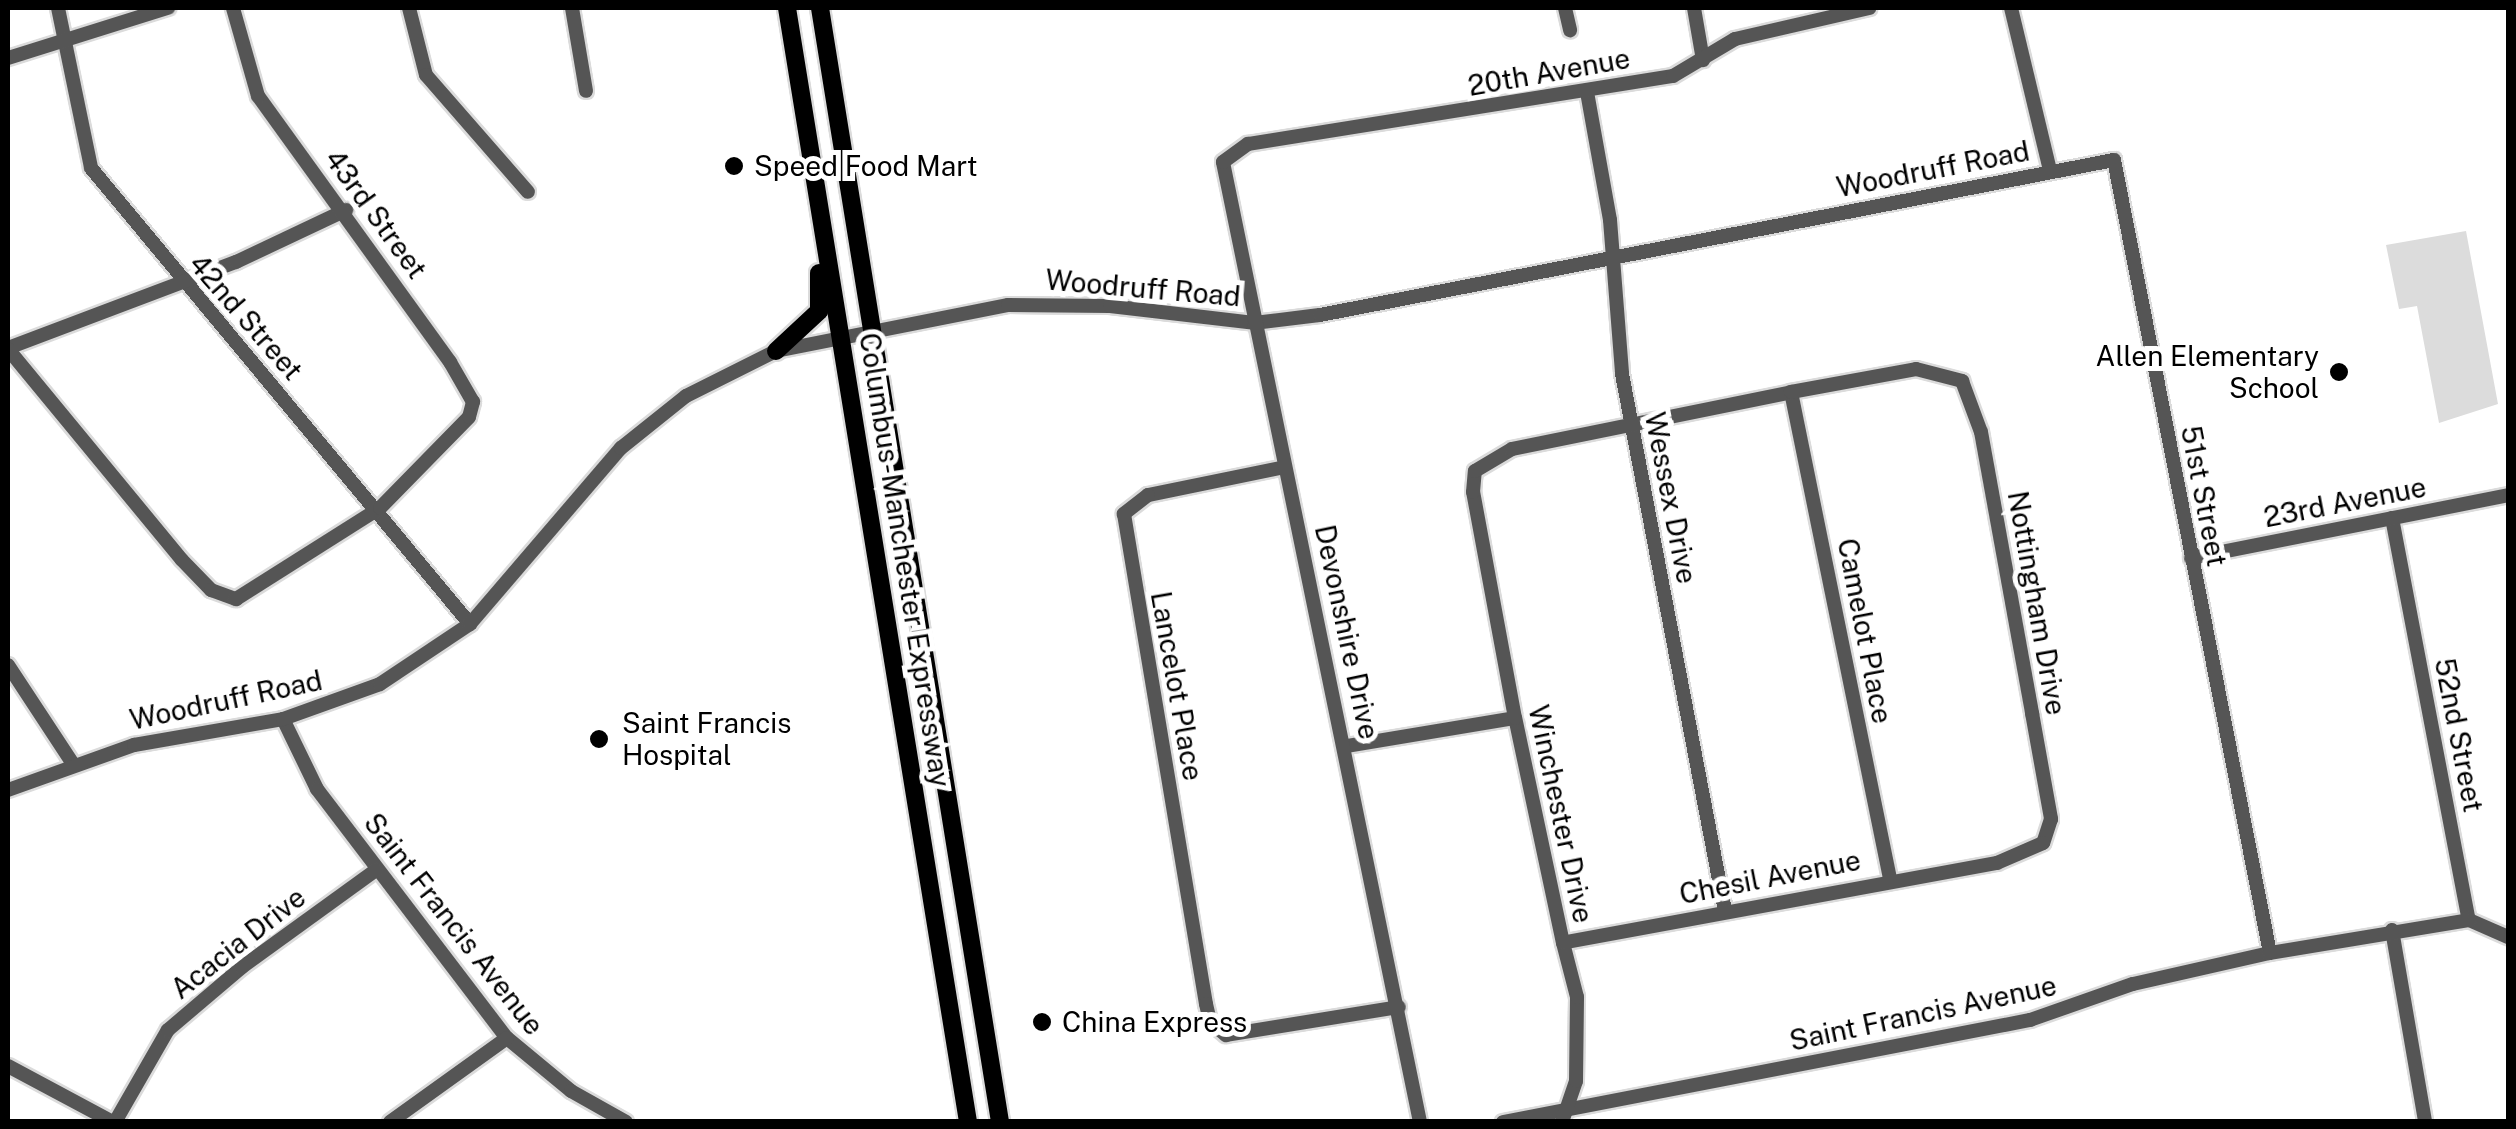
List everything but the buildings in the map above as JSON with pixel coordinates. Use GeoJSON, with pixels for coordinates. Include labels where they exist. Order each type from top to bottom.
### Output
{"type":"FeatureCollection","features":[{"type":"Feature","properties":{"kind":"main road","name":"Columbus-Manchester Expressway"},"geometry":{"type":"LineString","coordinates":[[787,8],[968,1122]]}},
{"type":"Feature","properties":{"kind":"main road","name":"Columbus-Manchester Expressway"},"geometry":{"type":"LineString","coordinates":[[820,8],[1000,1122]]}},
{"type":"Feature","properties":{"kind":"main road"},"geometry":{"type":"LineString","coordinates":[[776,351],[819,311],[815,246],[823,224]]}},
{"type":"Feature","properties":{"kind":"main road"},"geometry":{"type":"LineString","coordinates":[[896,683],[918,692],[935,776],[946,796]]}},
{"type":"Feature","properties":{"kind":"street","name":"42nd Street"},"geometry":{"type":"LineString","coordinates":[[58,8],[91,168],[183,282],[380,508],[470,624]]}},
{"type":"Feature","properties":{"kind":"street"},"geometry":{"type":"LineString","coordinates":[[8,58],[168,8]]}},
{"type":"Feature","properties":{"kind":"street","name":"43rd Street"},"geometry":{"type":"LineString","coordinates":[[233,8],[258,96],[346,210],[474,402],[449,441],[380,508]]}},
{"type":"Feature","properties":{"kind":"street"},"geometry":{"type":"LineString","coordinates":[[409,8],[426,75],[528,192]]}},
{"type":"Feature","properties":{"kind":"street"},"geometry":{"type":"LineString","coordinates":[[572,8],[586,91]]}},
{"type":"Feature","properties":{"kind":"street"},"geometry":{"type":"LineString","coordinates":[[1565,8],[1570,30]]}},
{"type":"Feature","properties":{"kind":"street"},"geometry":{"type":"LineString","coordinates":[[1694,8],[1703,60]]}},
{"type":"Feature","properties":{"kind":"street","name":"20th Avenue"},"geometry":{"type":"LineString","coordinates":[[1227,154],[1248,144],[1673,76],[1735,39],[1870,8]]}},
{"type":"Feature","properties":{"kind":"street"},"geometry":{"type":"LineString","coordinates":[[2011,8],[2050,172]]}},
{"type":"Feature","properties":{"kind":"street","name":"Wessex Drive"},"geometry":{"type":"LineString","coordinates":[[1587,92],[1604,168],[1610,261],[1632,428],[1725,912]]}},
{"type":"Feature","properties":{"kind":"street","name":"Devonshire Drive"},"geometry":{"type":"LineString","coordinates":[[1227,154],[1226,181],[1254,323],[1347,746],[1420,1122]]}},
{"type":"Feature","properties":{"kind":"street","name":"51st Street"},"geometry":{"type":"LineString","coordinates":[[2050,172],[2114,160],[2270,953]]}},
{"type":"Feature","properties":{"kind":"street","name":"Woodruff Road"},"geometry":{"type":"LineString","coordinates":[[8,790],[73,764],[170,736],[283,719],[380,684],[470,624],[621,448],[686,396],[776,351],[870,328],[1047,303],[1254,323],[1610,261],[2050,172]]}},
{"type":"Feature","properties":{"kind":"street"},"geometry":{"type":"LineString","coordinates":[[346,210],[183,282],[8,348],[210,590],[236,600],[380,508]]}},
{"type":"Feature","properties":{"kind":"street","name":"Nottingham Drive"},"geometry":{"type":"LineString","coordinates":[[1791,392],[1898,373],[1944,371],[1962,381],[1974,402],[2050,819],[2043,843],[1988,864]]}},
{"type":"Feature","properties":{"kind":"street"},"geometry":{"type":"LineString","coordinates":[[1632,428],[1791,392]]}},
{"type":"Feature","properties":{"kind":"street","name":"Camelot Place"},"geometry":{"type":"LineString","coordinates":[[1791,392],[1890,880]]}},
{"type":"Feature","properties":{"kind":"street","name":"Winchester Drive"},"geometry":{"type":"LineString","coordinates":[[1563,1115],[1576,1081],[1581,1035],[1515,718],[1480,528],[1475,471],[1489,458],[1632,428]]}},
{"type":"Feature","properties":{"kind":"street","name":"Lancelot Place"},"geometry":{"type":"LineString","coordinates":[[1285,467],[1148,495],[1124,514],[1206,1004],[1218,1034],[1399,1007]]}},
{"type":"Feature","properties":{"kind":"street","name":"23rd Avenue"},"geometry":{"type":"LineString","coordinates":[[2190,558],[2508,495]]}},
{"type":"Feature","properties":{"kind":"street","name":"52nd Street"},"geometry":{"type":"LineString","coordinates":[[2392,518],[2469,920]]}},
{"type":"Feature","properties":{"kind":"street"},"geometry":{"type":"LineString","coordinates":[[8,665],[73,764]]}},
{"type":"Feature","properties":{"kind":"street"},"geometry":{"type":"LineString","coordinates":[[1347,746],[1515,718]]}},
{"type":"Feature","properties":{"kind":"street","name":"Saint Francis Avenue"},"geometry":{"type":"LineString","coordinates":[[283,719],[317,789],[507,1038],[571,1090],[626,1122]]}},
{"type":"Feature","properties":{"kind":"street","name":"Chesil Avenue"},"geometry":{"type":"LineString","coordinates":[[1563,943],[1988,864]]}},
{"type":"Feature","properties":{"kind":"street","name":"Acacia Drive"},"geometry":{"type":"LineString","coordinates":[[114,1122],[168,1030],[242,967],[376,870]]}},
{"type":"Feature","properties":{"kind":"street"},"geometry":{"type":"LineString","coordinates":[[2469,920],[2508,937]]}},
{"type":"Feature","properties":{"kind":"street","name":"Saint Francis Avenue"},"geometry":{"type":"LineString","coordinates":[[1503,1122],[1563,1115],[2030,1020],[2133,984],[2270,953],[2469,920]]}},
{"type":"Feature","properties":{"kind":"street"},"geometry":{"type":"LineString","coordinates":[[2392,930],[2425,1122]]}},
{"type":"Feature","properties":{"kind":"street"},"geometry":{"type":"LineString","coordinates":[[390,1122],[507,1038]]}},
{"type":"Feature","properties":{"kind":"street"},"geometry":{"type":"LineString","coordinates":[[8,1066],[114,1122]]}},
{"type":"Feature","properties":{"kind":"shaded area"},"geometry":{"type":"Polygon","coordinates":[[[2466,231],[2498,404],[2439,423],[2417,306],[2399,309],[2386,245],[2466,231]]]}},
{"type":"Feature","properties":{"kind":"place","name":"Speed Food Mart"},"geometry":{"type":"Point","coordinates":[734,166]}},
{"type":"Feature","properties":{"kind":"place","name":"Allen Elementary School"},"geometry":{"type":"Point","coordinates":[2339,372]}},
{"type":"Feature","properties":{"kind":"place","name":"Saint Francis Hospital"},"geometry":{"type":"Point","coordinates":[599,739]}},
{"type":"Feature","properties":{"kind":"place","name":"China Express"},"geometry":{"type":"Point","coordinates":[1042,1022]}}]}
